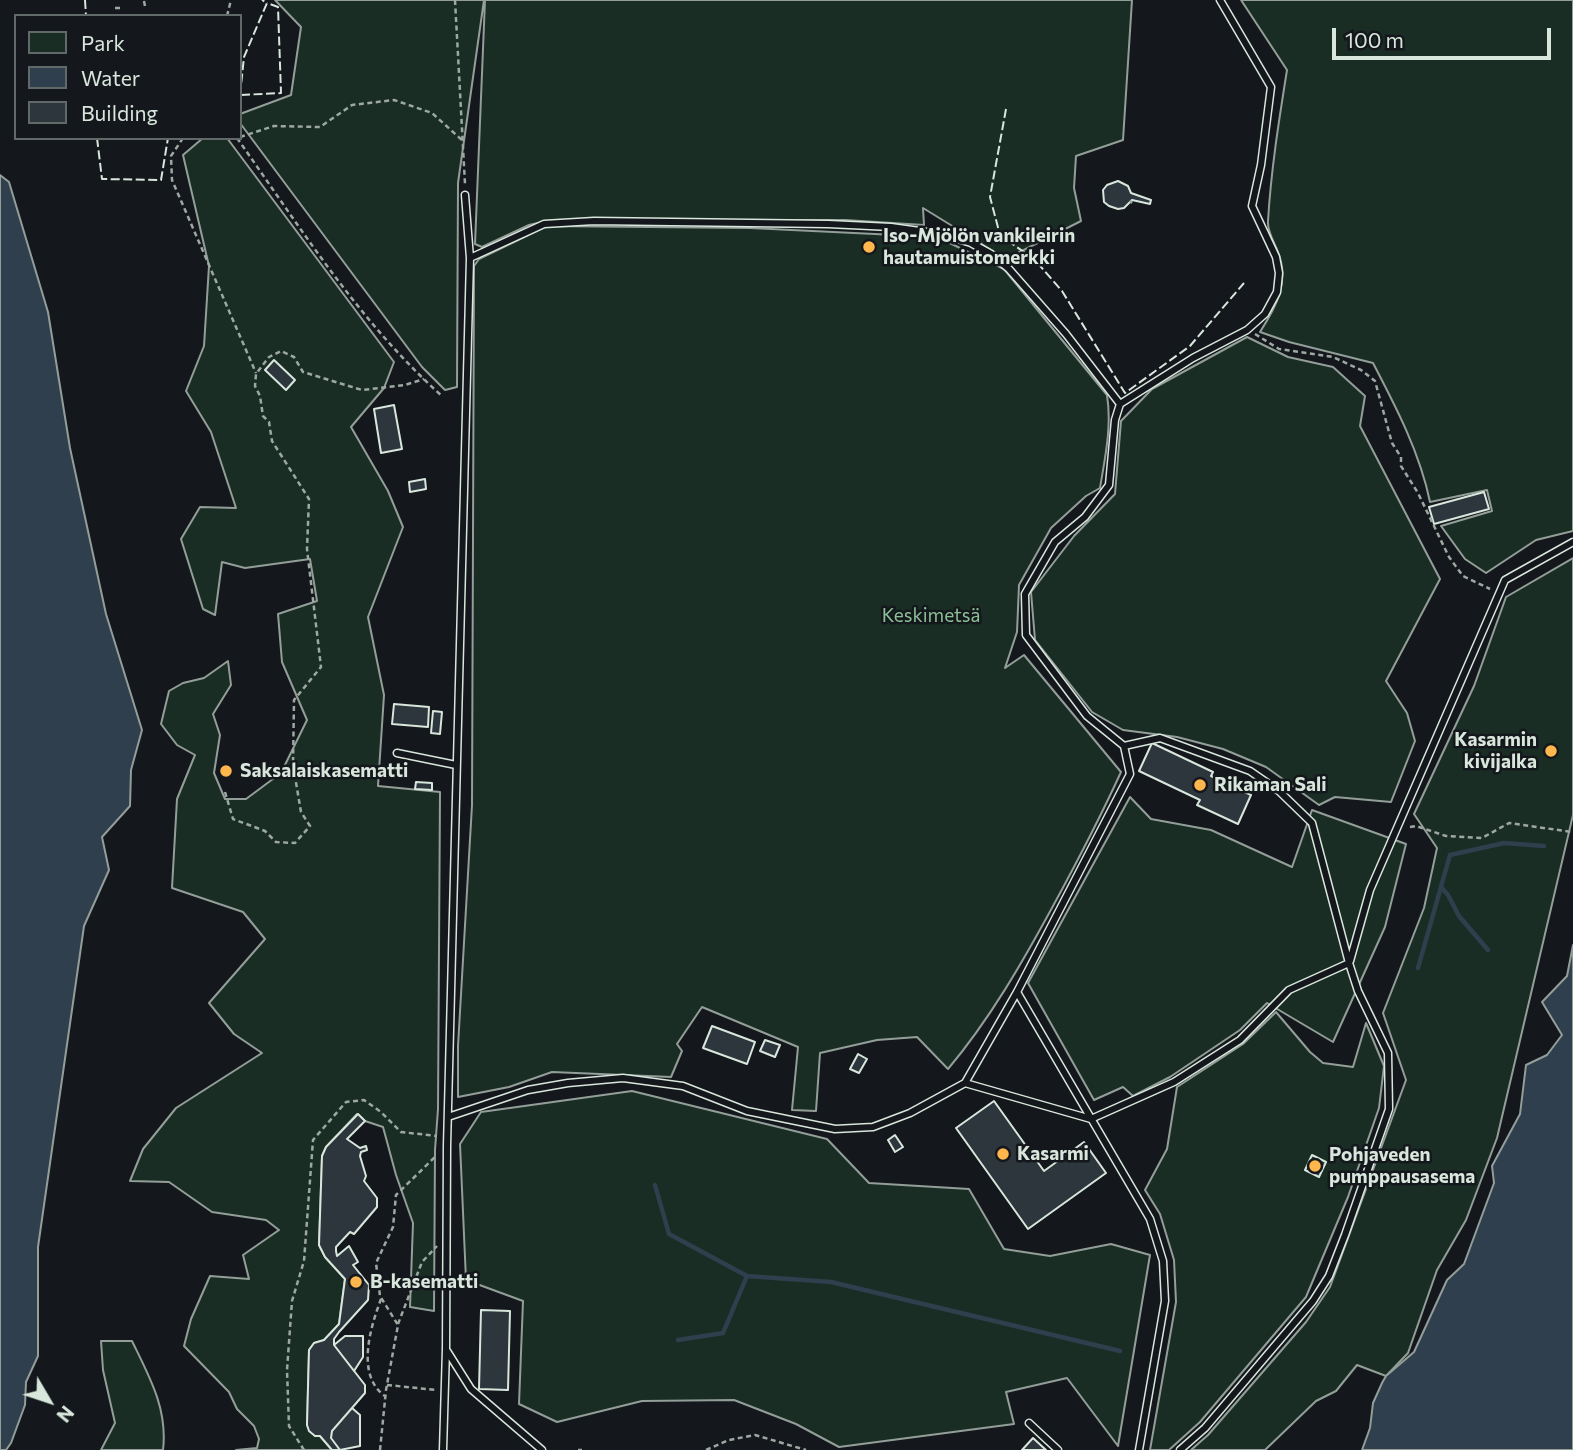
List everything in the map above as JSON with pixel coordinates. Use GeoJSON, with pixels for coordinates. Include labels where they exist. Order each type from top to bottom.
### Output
{"type":"FeatureCollection","features":[{"type":"Feature","properties":{"kind":"lane"},"geometry":{"type":"LineString","coordinates":[[448,1117],[528,1090],[623,1078],[683,1086],[747,1111],[835,1129],[873,1128],[910,1113],[965,1083],[1017,992],[1130,774],[1124,746],[1087,716],[1026,635],[1025,594],[1055,542],[1085,517],[1109,485],[1115,420],[1120,404],[1193,358],[1247,330],[1265,314],[1277,292],[1279,273],[1276,257],[1251,206],[1261,165],[1271,87],[1220,0]]}},
{"type":"Feature","properties":{"kind":"lane"},"geometry":{"type":"LineString","coordinates":[[443,1450],[447,1137],[470,258],[465,195]]}},
{"type":"Feature","properties":{"kind":"lane"},"geometry":{"type":"LineString","coordinates":[[470,258],[544,224],[594,221],[828,224],[891,227],[941,234],[971,243],[1009,268],[1066,334],[1120,404]]}},
{"type":"Feature","properties":{"kind":"lane"},"geometry":{"type":"LineString","coordinates":[[965,1083],[1091,1119],[1174,1082],[1240,1040],[1290,990],[1349,963],[1370,890],[1505,580],[1573,542]]}},
{"type":"Feature","properties":{"kind":"lane"},"geometry":{"type":"LineString","coordinates":[[1124,746],[1160,738],[1250,771],[1279,791],[1312,823],[1349,963],[1388,1053],[1389,1109],[1329,1276],[1313,1301],[1206,1428],[1180,1450]]}},
{"type":"Feature","properties":{"kind":"lane"},"geometry":{"type":"LineString","coordinates":[[397,753],[457,765]]}},
{"type":"Feature","properties":{"kind":"lane"},"geometry":{"type":"LineString","coordinates":[[1017,992],[1150,1219],[1163,1261],[1165,1301],[1139,1450]]}},
{"type":"Feature","properties":{"kind":"lane"},"geometry":{"type":"LineString","coordinates":[[446,1349],[471,1388],[542,1450]]}},
{"type":"Feature","properties":{"kind":"lane"},"geometry":{"type":"LineString","coordinates":[[1029,1423],[1058,1450]]}},
{"type":"Feature","properties":{"kind":"path"},"geometry":{"type":"LineString","coordinates":[[455,0],[465,195]]}},
{"type":"Feature","properties":{"kind":"path"},"geometry":{"type":"LineString","coordinates":[[115,8],[120,8]]}},
{"type":"Feature","properties":{"kind":"path"},"geometry":{"type":"LineString","coordinates":[[242,137],[274,126],[320,127],[352,105],[394,100],[432,113],[463,141]]}},
{"type":"Feature","properties":{"kind":"path"},"geometry":{"type":"LineString","coordinates":[[182,140],[171,156],[172,180],[256,374],[255,387],[260,396],[263,416],[269,422],[272,441],[309,499],[307,550],[321,667],[294,701],[293,765],[301,812],[310,826],[295,843],[276,842],[265,831],[233,819],[225,792]]}},
{"type":"Feature","properties":{"kind":"path"},"geometry":{"type":"LineString","coordinates":[[239,140],[342,286],[442,396]]}},
{"type":"Feature","properties":{"kind":"path"},"geometry":{"type":"LineString","coordinates":[[1247,330],[1279,349],[1333,357],[1361,370],[1375,381],[1392,443],[1401,457],[1401,466],[1418,493],[1449,557],[1464,576],[1500,592]]}},
{"type":"Feature","properties":{"kind":"path"},"geometry":{"type":"LineString","coordinates":[[256,374],[269,356],[281,351],[294,356],[303,372],[362,390],[405,385],[424,379]]}},
{"type":"Feature","properties":{"kind":"path"},"geometry":{"type":"LineString","coordinates":[[1396,828],[1416,826],[1447,836],[1482,838],[1509,823],[1572,832]]}},
{"type":"Feature","properties":{"kind":"path"},"geometry":{"type":"LineString","coordinates":[[304,1450],[289,1426],[287,1370],[292,1301],[304,1261],[313,1140],[346,1102],[364,1100],[401,1132],[447,1137]]}},
{"type":"Feature","properties":{"kind":"path"},"geometry":{"type":"LineString","coordinates":[[398,1325],[381,1299],[376,1263],[393,1227],[396,1195],[447,1146]]}},
{"type":"Feature","properties":{"kind":"path"},"geometry":{"type":"LineString","coordinates":[[380,1450],[385,1396],[398,1325],[422,1262],[447,1236]]}},
{"type":"Feature","properties":{"kind":"path"},"geometry":{"type":"LineString","coordinates":[[381,1299],[369,1333],[369,1368],[378,1391],[385,1396]]}},
{"type":"Feature","properties":{"kind":"path"},"geometry":{"type":"LineString","coordinates":[[387,1385],[445,1391]]}},
{"type":"Feature","properties":{"kind":"path"},"geometry":{"type":"LineString","coordinates":[[706,1450],[729,1440],[755,1435],[806,1450]]}},
{"type":"Feature","properties":{"kind":"green space"},"geometry":{"type":"Polygon","coordinates":[[[275,0],[484,0],[458,183],[457,387],[445,390],[422,367],[242,126],[242,113],[291,95],[301,27],[275,0]]]}},
{"type":"Feature","properties":{"kind":"green space"},"geometry":{"type":"Polygon","coordinates":[[[485,0],[1132,0],[1123,140],[1076,156],[1074,188],[1081,221],[1006,259],[923,208],[924,225],[845,220],[547,221],[529,225],[482,247],[475,244],[485,0]]]}},
{"type":"Feature","properties":{"kind":"green space"},"geometry":{"type":"Polygon","coordinates":[[[1241,0],[1573,0],[1573,531],[1536,540],[1486,573],[1465,559],[1441,526],[1492,511],[1487,490],[1430,502],[1414,448],[1373,363],[1260,332],[1276,304],[1282,284],[1281,263],[1268,221],[1273,164],[1287,70],[1241,0]]]}},
{"type":"Feature","properties":{"kind":"green space"},"geometry":{"type":"Polygon","coordinates":[[[201,140],[228,140],[394,362],[384,388],[351,427],[388,491],[403,527],[368,617],[384,695],[378,786],[440,792],[434,1311],[410,1307],[413,1223],[383,1127],[365,1121],[357,1114],[326,1147],[322,1156],[319,1245],[325,1257],[345,1279],[339,1324],[324,1340],[314,1343],[309,1350],[307,1425],[315,1436],[320,1436],[332,1450],[236,1450],[257,1448],[259,1439],[254,1426],[237,1409],[229,1392],[184,1346],[191,1319],[210,1276],[249,1279],[243,1255],[279,1230],[266,1220],[212,1212],[169,1182],[130,1181],[143,1149],[176,1108],[262,1053],[234,1034],[209,1003],[265,939],[243,912],[172,888],[177,799],[195,755],[177,745],[161,724],[169,691],[183,683],[204,678],[228,661],[231,685],[213,714],[220,735],[214,773],[225,799],[246,799],[281,773],[307,720],[282,662],[278,614],[317,601],[310,559],[245,568],[222,562],[215,615],[203,609],[181,539],[200,507],[236,508],[211,432],[186,391],[204,346],[209,266],[183,155],[201,140]]]}},
{"type":"Feature","properties":{"kind":"green space","name":"Keskimetsä"},"geometry":{"type":"Polygon","coordinates":[[[547,226],[750,228],[937,237],[1004,269],[1107,395],[1108,430],[1100,488],[1086,496],[1051,528],[1019,585],[1017,632],[1005,668],[1024,655],[1121,772],[1080,856],[1017,969],[992,1010],[948,1069],[917,1037],[877,1040],[820,1053],[816,1111],[792,1110],[798,1047],[702,1007],[677,1044],[682,1051],[671,1077],[552,1072],[509,1087],[458,1097],[458,1046],[472,805],[474,266],[479,259],[547,226]]]}},
{"type":"Feature","properties":{"kind":"green space"},"geometry":{"type":"Polygon","coordinates":[[[1247,337],[1288,357],[1333,367],[1365,396],[1360,426],[1440,579],[1386,681],[1407,713],[1415,741],[1391,802],[1335,797],[1319,805],[1266,767],[1223,749],[1177,737],[1123,730],[1092,712],[1035,640],[1031,592],[1074,536],[1115,494],[1121,421],[1152,389],[1247,337]]]}},
{"type":"Feature","properties":{"kind":"green space"},"geometry":{"type":"Polygon","coordinates":[[[1573,558],[1573,815],[1497,1138],[1466,1220],[1437,1270],[1408,1353],[1386,1376],[1357,1365],[1336,1391],[1316,1401],[1265,1450],[1191,1450],[1208,1435],[1306,1322],[1330,1287],[1406,1080],[1383,1013],[1424,908],[1437,848],[1414,814],[1474,686],[1506,597],[1573,558]]]}},
{"type":"Feature","properties":{"kind":"green space"},"geometry":{"type":"Polygon","coordinates":[[[1130,797],[1151,819],[1211,830],[1292,867],[1312,810],[1406,844],[1385,927],[1333,1042],[1267,1003],[1240,1030],[1170,1077],[1133,1096],[1123,1087],[1094,1100],[1028,983],[1130,797]]]}},
{"type":"Feature","properties":{"kind":"green space"},"geometry":{"type":"Polygon","coordinates":[[[1276,1012],[1310,1052],[1323,1063],[1353,1067],[1366,1023],[1384,1066],[1379,1108],[1348,1197],[1306,1297],[1200,1422],[1169,1450],[1150,1450],[1176,1302],[1174,1260],[1160,1214],[1145,1190],[1167,1149],[1177,1087],[1243,1044],[1276,1012]]]}},
{"type":"Feature","properties":{"kind":"green space"},"geometry":{"type":"Polygon","coordinates":[[[632,1091],[827,1139],[869,1183],[969,1189],[1004,1249],[1050,1256],[1111,1244],[1150,1255],[1118,1446],[1067,1378],[1006,1392],[1014,1424],[839,1447],[796,1424],[734,1400],[642,1401],[557,1422],[519,1404],[523,1301],[466,1280],[460,1144],[481,1112],[632,1091]]]}},
{"type":"Feature","properties":{"kind":"green space"},"geometry":{"type":"Polygon","coordinates":[[[101,1341],[132,1341],[151,1380],[160,1407],[163,1450],[101,1450],[115,1423],[103,1370],[101,1341]]]}},
{"type":"Feature","properties":{"kind":"water"},"geometry":{"type":"Polygon","coordinates":[[[0,175],[9,182],[48,312],[70,448],[106,614],[142,730],[131,770],[130,806],[102,837],[109,870],[84,926],[38,1247],[38,1356],[26,1382],[25,1405],[6,1450],[0,1450],[0,175]]]}},
{"type":"Feature","properties":{"kind":"water"},"geometry":{"type":"Polygon","coordinates":[[[1573,945],[1573,1450],[1362,1450],[1370,1428],[1373,1403],[1382,1383],[1386,1376],[1414,1352],[1447,1280],[1464,1264],[1494,1183],[1492,1166],[1520,1114],[1526,1065],[1547,1055],[1562,1035],[1542,1002],[1567,976],[1573,945]]]}},
{"type":"Feature","properties":{"kind":"building"},"geometry":{"type":"Polygon","coordinates":[[[1118,181],[1128,186],[1131,193],[1151,200],[1150,204],[1132,200],[1124,208],[1109,206],[1104,202],[1103,190],[1107,185],[1118,181]]]}},
{"type":"Feature","properties":{"kind":"building"},"geometry":{"type":"Polygon","coordinates":[[[274,360],[295,380],[286,390],[265,370],[274,360]]]}},
{"type":"Feature","properties":{"kind":"building"},"geometry":{"type":"Polygon","coordinates":[[[394,405],[402,449],[381,453],[374,409],[394,405]]]}},
{"type":"Feature","properties":{"kind":"building"},"geometry":{"type":"Polygon","coordinates":[[[425,479],[426,489],[410,492],[409,482],[425,479]]]}},
{"type":"Feature","properties":{"kind":"building"},"geometry":{"type":"Polygon","coordinates":[[[1484,492],[1489,509],[1434,524],[1429,507],[1484,492]]]}},
{"type":"Feature","properties":{"kind":"building"},"geometry":{"type":"Polygon","coordinates":[[[394,704],[429,707],[428,727],[392,724],[394,704]]]}},
{"type":"Feature","properties":{"kind":"building"},"geometry":{"type":"Polygon","coordinates":[[[433,711],[442,712],[440,734],[431,733],[433,711]]]}},
{"type":"Feature","properties":{"kind":"building","name":"Rikaman Sali"},"geometry":{"type":"Polygon","coordinates":[[[1152,743],[1213,772],[1211,776],[1251,795],[1238,824],[1197,805],[1200,800],[1139,771],[1152,743]]]}},
{"type":"Feature","properties":{"kind":"building"},"geometry":{"type":"Polygon","coordinates":[[[416,782],[432,783],[432,790],[415,789],[416,782]]]}},
{"type":"Feature","properties":{"kind":"building"},"geometry":{"type":"Polygon","coordinates":[[[712,1026],[755,1042],[747,1064],[703,1048],[712,1026]]]}},
{"type":"Feature","properties":{"kind":"building"},"geometry":{"type":"Polygon","coordinates":[[[765,1040],[780,1045],[775,1057],[760,1051],[765,1040]]]}},
{"type":"Feature","properties":{"kind":"building"},"geometry":{"type":"Polygon","coordinates":[[[858,1054],[867,1059],[859,1073],[850,1069],[858,1054]]]}},
{"type":"Feature","properties":{"kind":"building","name":"Kasarmi"},"geometry":{"type":"Polygon","coordinates":[[[994,1101],[1044,1171],[1084,1142],[1106,1173],[1028,1229],[956,1128],[994,1101]]]}},
{"type":"Feature","properties":{"kind":"building","name":"B-kasematti"},"geometry":{"type":"Polygon","coordinates":[[[358,1114],[365,1121],[347,1139],[360,1148],[366,1146],[367,1150],[361,1152],[360,1156],[366,1176],[364,1181],[377,1198],[377,1207],[354,1234],[350,1232],[336,1247],[336,1251],[337,1256],[349,1246],[358,1262],[353,1265],[369,1285],[368,1300],[339,1332],[334,1339],[334,1345],[365,1385],[365,1393],[332,1431],[331,1438],[340,1450],[332,1450],[320,1436],[309,1431],[307,1425],[309,1350],[314,1343],[324,1340],[339,1324],[345,1279],[325,1257],[319,1245],[322,1156],[326,1147],[358,1114]]]}},
{"type":"Feature","properties":{"kind":"building"},"geometry":{"type":"Polygon","coordinates":[[[895,1135],[903,1147],[895,1152],[888,1140],[895,1135]]]}},
{"type":"Feature","properties":{"kind":"building","name":"Pohjaveden pumppausasema"},"geometry":{"type":"Polygon","coordinates":[[[1312,1155],[1326,1162],[1319,1177],[1305,1170],[1312,1155]]]}},
{"type":"Feature","properties":{"kind":"building"},"geometry":{"type":"Polygon","coordinates":[[[481,1310],[510,1311],[508,1390],[479,1389],[481,1310]]]}},
{"type":"Feature","properties":{"kind":"building"},"geometry":{"type":"Polygon","coordinates":[[[345,1336],[363,1336],[363,1357],[354,1371],[334,1345],[345,1336]]]}},
{"type":"Feature","properties":{"kind":"building"},"geometry":{"type":"Polygon","coordinates":[[[352,1408],[360,1415],[360,1446],[340,1450],[331,1438],[332,1431],[352,1408]]]}},
{"type":"Feature","properties":{"kind":"building"},"geometry":{"type":"Polygon","coordinates":[[[1033,1438],[1046,1450],[1022,1450],[1033,1438]]]}},
{"type":"Feature","properties":{"kind":"waterway"},"geometry":{"type":"LineString","coordinates":[[1418,968],[1450,855],[1504,843],[1544,846]]}},
{"type":"Feature","properties":{"kind":"waterway"},"geometry":{"type":"LineString","coordinates":[[1441,887],[1459,916],[1488,950]]}},
{"type":"Feature","properties":{"kind":"waterway"},"geometry":{"type":"LineString","coordinates":[[655,1185],[669,1234],[747,1276],[831,1282],[1120,1351]]}},
{"type":"Feature","properties":{"kind":"waterway"},"geometry":{"type":"LineString","coordinates":[[678,1340],[723,1333],[747,1276]]}},
{"type":"Feature","properties":{"kind":"fence"},"geometry":{"type":"LineString","coordinates":[[85,0],[86,14]]}},
{"type":"Feature","properties":{"kind":"fence"},"geometry":{"type":"LineString","coordinates":[[242,76],[244,57],[267,3],[262,0]]}},
{"type":"Feature","properties":{"kind":"fence"},"geometry":{"type":"LineString","coordinates":[[242,95],[281,93],[278,7],[267,3]]}},
{"type":"Feature","properties":{"kind":"fence"},"geometry":{"type":"LineString","coordinates":[[1006,109],[990,197],[1000,235],[1035,260],[1062,291],[1125,393],[1190,346],[1244,283]]}},
{"type":"Feature","properties":{"kind":"fence"},"geometry":{"type":"LineString","coordinates":[[97,140],[102,179],[161,180],[168,140]]}},
{"type":"Feature","properties":{"kind":"place","name":"Iso-Mjölön vankileirin hautamuistomerkki"},"geometry":{"type":"Point","coordinates":[869,247]}},
{"type":"Feature","properties":{"kind":"place","name":"Kasarmin kivijalka"},"geometry":{"type":"Point","coordinates":[1551,751]}},
{"type":"Feature","properties":{"kind":"place","name":"Saksalaiskasematti"},"geometry":{"type":"Point","coordinates":[226,771]}},
{"type":"Feature","properties":{"kind":"place","name":"Rikaman Sali"},"geometry":{"type":"Point","coordinates":[1200,785]}},
{"type":"Feature","properties":{"kind":"place","name":"Kasarmi"},"geometry":{"type":"Point","coordinates":[1003,1154]}},
{"type":"Feature","properties":{"kind":"place","name":"Pohjaveden pumppausasema"},"geometry":{"type":"Point","coordinates":[1315,1166]}},
{"type":"Feature","properties":{"kind":"place","name":"B-kasematti"},"geometry":{"type":"Point","coordinates":[356,1282]}}]}
